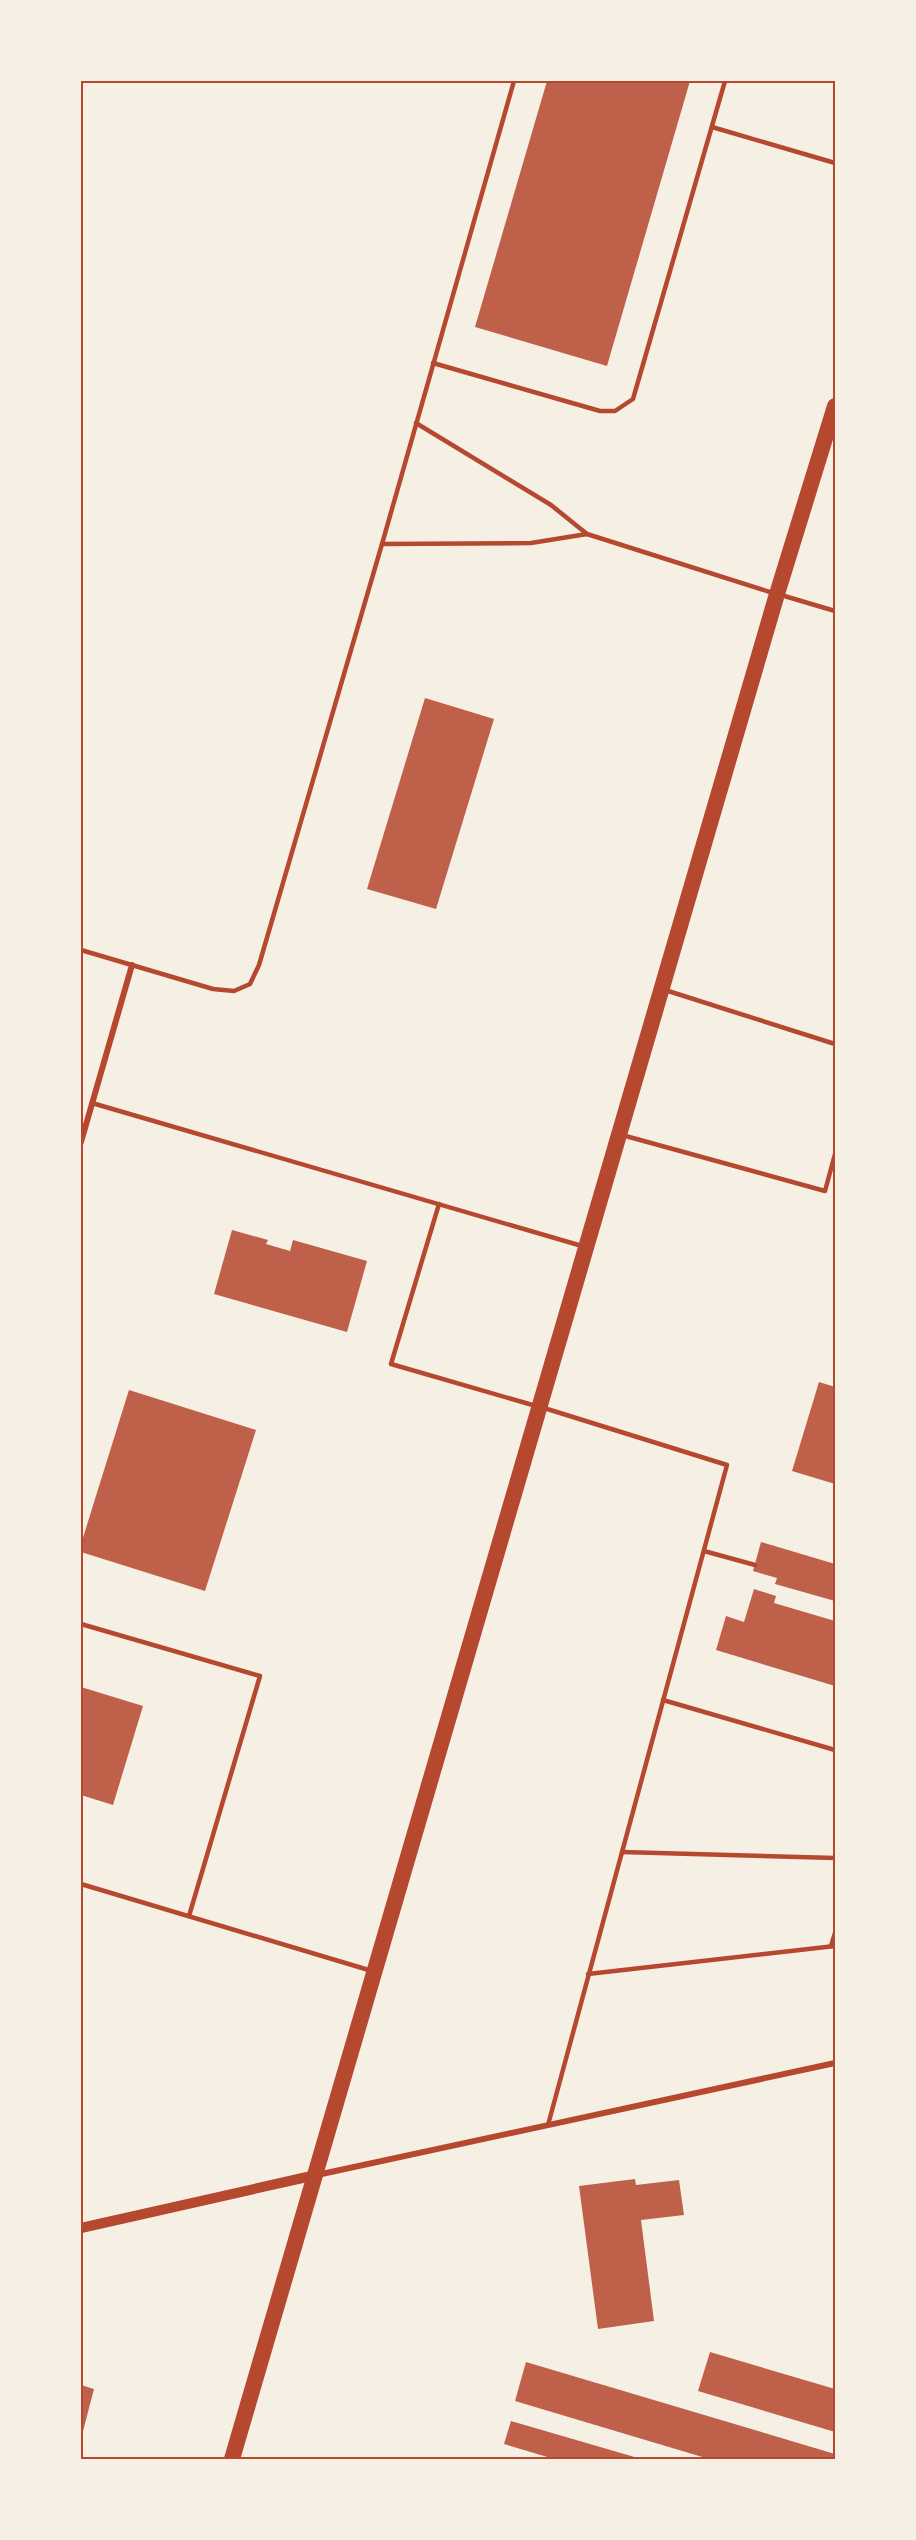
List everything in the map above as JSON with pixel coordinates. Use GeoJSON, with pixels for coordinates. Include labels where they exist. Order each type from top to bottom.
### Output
{"type":"FeatureCollection","features":[{"type":"Feature","properties":{"kind":"highway"},"geometry":{"type":"LineString","coordinates":[[232,2459],[777,594],[835,406]]}},
{"type":"Feature","properties":{"kind":"street"},"geometry":{"type":"LineString","coordinates":[[81,1142],[132,965]]}},
{"type":"Feature","properties":{"kind":"street"},"geometry":{"type":"LineString","coordinates":[[81,2228],[835,2063]]}},
{"type":"Feature","properties":{"kind":"lane"},"geometry":{"type":"LineString","coordinates":[[81,950],[213,989],[234,991],[250,984],[259,965],[514,81]]}},
{"type":"Feature","properties":{"kind":"lane"},"geometry":{"type":"LineString","coordinates":[[433,363],[600,411],[615,411],[633,399],[725,81]]}},
{"type":"Feature","properties":{"kind":"lane"},"geometry":{"type":"LineString","coordinates":[[712,127],[835,163]]}},
{"type":"Feature","properties":{"kind":"lane"},"geometry":{"type":"LineString","coordinates":[[416,423],[551,505],[586,534],[835,611]]}},
{"type":"Feature","properties":{"kind":"lane"},"geometry":{"type":"LineString","coordinates":[[382,544],[531,543],[586,534]]}},
{"type":"Feature","properties":{"kind":"lane"},"geometry":{"type":"LineString","coordinates":[[662,990],[835,1044]]}},
{"type":"Feature","properties":{"kind":"lane"},"geometry":{"type":"LineString","coordinates":[[92,1103],[587,1247]]}},
{"type":"Feature","properties":{"kind":"lane"},"geometry":{"type":"LineString","coordinates":[[620,1135],[825,1191],[835,1154]]}},
{"type":"Feature","properties":{"kind":"lane"},"geometry":{"type":"LineString","coordinates":[[439,1204],[391,1364],[727,1465],[548,2125]]}},
{"type":"Feature","properties":{"kind":"lane"},"geometry":{"type":"LineString","coordinates":[[704,1551],[755,1566]]}},
{"type":"Feature","properties":{"kind":"lane"},"geometry":{"type":"LineString","coordinates":[[81,1624],[260,1676],[189,1916]]}},
{"type":"Feature","properties":{"kind":"lane"},"geometry":{"type":"LineString","coordinates":[[663,1700],[835,1750]]}},
{"type":"Feature","properties":{"kind":"lane"},"geometry":{"type":"LineString","coordinates":[[622,1852],[835,1857]]}},
{"type":"Feature","properties":{"kind":"lane"},"geometry":{"type":"LineString","coordinates":[[81,1884],[376,1972]]}},
{"type":"Feature","properties":{"kind":"lane"},"geometry":{"type":"LineString","coordinates":[[588,1974],[833,1946],[835,1933]]}},
{"type":"Feature","properties":{"kind":"building"},"geometry":{"type":"Polygon","coordinates":[[[547,81],[690,81],[607,366],[475,327],[547,81]]]}},
{"type":"Feature","properties":{"kind":"building"},"geometry":{"type":"Polygon","coordinates":[[[425,698],[494,719],[436,909],[367,889],[425,698]]]}},
{"type":"Feature","properties":{"kind":"building"},"geometry":{"type":"Polygon","coordinates":[[[232,1230],[268,1240],[266,1244],[290,1251],[293,1240],[367,1261],[347,1332],[214,1294],[232,1230]]]}},
{"type":"Feature","properties":{"kind":"building"},"geometry":{"type":"Polygon","coordinates":[[[819,1382],[835,1387],[835,1484],[792,1471],[819,1382]]]}},
{"type":"Feature","properties":{"kind":"building"},"geometry":{"type":"Polygon","coordinates":[[[129,1390],[256,1430],[205,1591],[81,1552],[81,1544],[129,1390]]]}},
{"type":"Feature","properties":{"kind":"building"},"geometry":{"type":"Polygon","coordinates":[[[761,1542],[835,1564],[835,1601],[775,1584],[777,1578],[753,1571],[761,1542]]]}},
{"type":"Feature","properties":{"kind":"building"},"geometry":{"type":"Polygon","coordinates":[[[754,1589],[776,1596],[774,1603],[835,1621],[835,1686],[716,1650],[726,1616],[744,1622],[754,1589]]]}},
{"type":"Feature","properties":{"kind":"building"},"geometry":{"type":"Polygon","coordinates":[[[81,1687],[143,1706],[113,1805],[81,1795],[81,1687]]]}},
{"type":"Feature","properties":{"kind":"building"},"geometry":{"type":"Polygon","coordinates":[[[635,2179],[636,2185],[679,2180],[684,2215],[641,2220],[654,2321],[598,2329],[579,2186],[635,2179]]]}},
{"type":"Feature","properties":{"kind":"building"},"geometry":{"type":"Polygon","coordinates":[[[710,2352],[835,2389],[835,2432],[698,2391],[710,2352]]]}},
{"type":"Feature","properties":{"kind":"building"},"geometry":{"type":"Polygon","coordinates":[[[526,2362],[835,2454],[835,2459],[709,2459],[515,2401],[526,2362]]]}},
{"type":"Feature","properties":{"kind":"building"},"geometry":{"type":"Polygon","coordinates":[[[81,2385],[94,2389],[82,2435],[81,2435],[81,2385]]]}},
{"type":"Feature","properties":{"kind":"building"},"geometry":{"type":"Polygon","coordinates":[[[511,2421],[638,2459],[554,2459],[504,2444],[511,2421]]]}}]}
